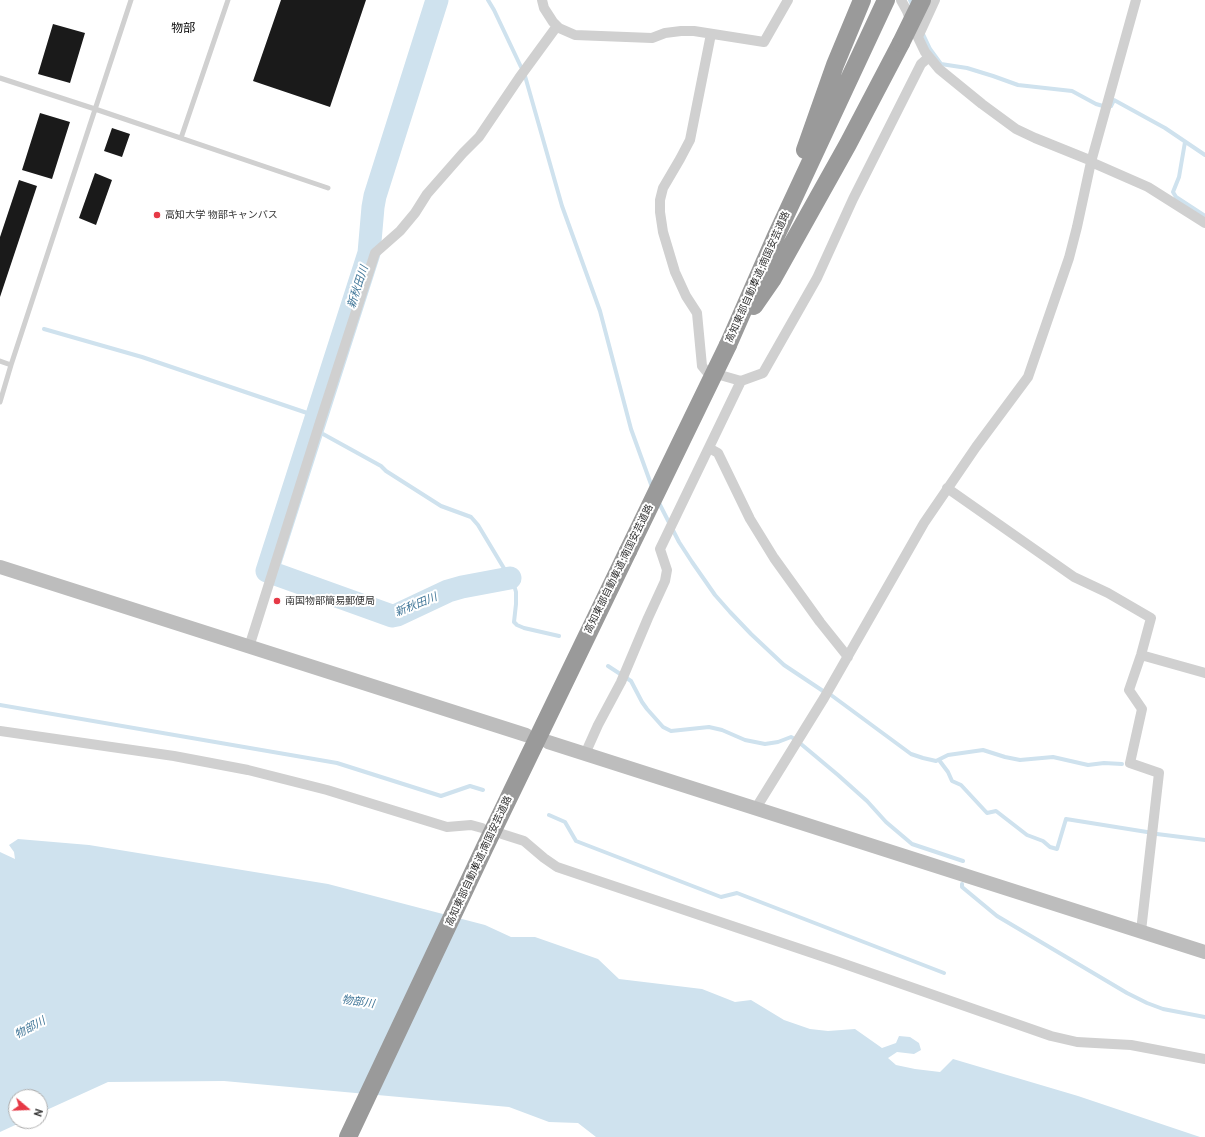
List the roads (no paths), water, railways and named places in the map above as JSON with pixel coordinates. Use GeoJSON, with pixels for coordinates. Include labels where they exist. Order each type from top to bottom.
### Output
{"type":"FeatureCollection","features":[{"type":"Feature","properties":{"kind":"highway"},"geometry":{"type":"LineString","coordinates":[[775,238],[820,106],[862,0]]}},
{"type":"Feature","properties":{"kind":"highway"},"geometry":{"type":"LineString","coordinates":[[728,345],[772,280],[852,138],[922,0]]}},
{"type":"Feature","properties":{"kind":"highway","name":"高知東部自動車道;南国安芸道路"},"geometry":{"type":"LineString","coordinates":[[348,1137],[484,849],[728,345],[775,238],[884,4]]}},
{"type":"Feature","properties":{"kind":"street"},"geometry":{"type":"LineString","coordinates":[[542,0],[548,16],[557,26],[581,36],[652,38],[665,33],[681,30],[764,42],[788,0]]}},
{"type":"Feature","properties":{"kind":"street"},"geometry":{"type":"LineString","coordinates":[[901,0],[929,57],[939,69],[1016,129],[1148,187],[1205,223]]}},
{"type":"Feature","properties":{"kind":"street"},"geometry":{"type":"LineString","coordinates":[[918,37],[935,0]]}},
{"type":"Feature","properties":{"kind":"street"},"geometry":{"type":"LineString","coordinates":[[756,808],[848,657],[924,523],[947,488],[1028,377],[1069,258],[1092,162],[1136,0]]}},
{"type":"Feature","properties":{"kind":"street"},"geometry":{"type":"LineString","coordinates":[[249,647],[375,253],[403,227],[415,213],[427,194],[463,152],[479,137],[557,26]]}},
{"type":"Feature","properties":{"kind":"street"},"geometry":{"type":"LineString","coordinates":[[711,34],[690,140],[663,188],[660,200],[660,212],[662,232],[675,272],[686,296],[697,313],[702,366],[706,372],[741,382],[763,374],[817,278],[853,198],[920,64],[929,57]]}},
{"type":"Feature","properties":{"kind":"street"},"geometry":{"type":"LineString","coordinates":[[585,754],[598,725],[621,682],[665,581],[667,570],[660,549],[741,382]]}},
{"type":"Feature","properties":{"kind":"street"},"geometry":{"type":"LineString","coordinates":[[709,448],[718,452],[750,519],[774,558],[820,622],[848,657]]}},
{"type":"Feature","properties":{"kind":"street"},"geometry":{"type":"LineString","coordinates":[[947,488],[1074,577],[1151,618],[1141,655],[1129,690],[1142,709],[1130,763],[1159,773],[1141,931]]}},
{"type":"Feature","properties":{"kind":"street"},"geometry":{"type":"LineString","coordinates":[[0,567],[526,736]]}},
{"type":"Feature","properties":{"kind":"street"},"geometry":{"type":"LineString","coordinates":[[1141,655],[1205,672]]}},
{"type":"Feature","properties":{"kind":"street"},"geometry":{"type":"LineString","coordinates":[[0,731],[174,756],[248,770],[327,790],[447,827],[471,825],[482,828]]}},
{"type":"Feature","properties":{"kind":"street"},"geometry":{"type":"LineString","coordinates":[[548,742],[1205,952]]}},
{"type":"Feature","properties":{"kind":"street"},"geometry":{"type":"LineString","coordinates":[[502,834],[524,841],[557,867],[836,961],[1051,1036],[1077,1042],[1131,1045],[1205,1059]]}},
{"type":"Feature","properties":{"kind":"lane"},"geometry":{"type":"LineString","coordinates":[[0,402],[131,0]]}},
{"type":"Feature","properties":{"kind":"lane"},"geometry":{"type":"LineString","coordinates":[[181,138],[228,0]]}},
{"type":"Feature","properties":{"kind":"lane"},"geometry":{"type":"LineString","coordinates":[[0,78],[328,188]]}},
{"type":"Feature","properties":{"kind":"lane"},"geometry":{"type":"LineString","coordinates":[[0,361],[11,365]]}},
{"type":"Feature","properties":{"kind":"water","name":"物部川"},"geometry":{"type":"Polygon","coordinates":[[[18,839],[89,845],[328,884],[485,925],[511,937],[535,937],[598,959],[619,979],[702,989],[735,1002],[751,1000],[784,1020],[810,1029],[828,1031],[855,1029],[882,1048],[896,1043],[899,1036],[910,1037],[919,1043],[921,1050],[914,1054],[897,1052],[888,1058],[896,1065],[940,1072],[953,1059],[1078,1096],[1200,1137],[596,1137],[578,1123],[549,1122],[509,1107],[224,1081],[108,1082],[48,1109],[48,1089],[8,1089],[8,1128],[0,1132],[0,852],[15,859],[14,852],[9,845],[18,839]]]}},
{"type":"Feature","properties":{"kind":"waterway","name":"新秋田川"},"geometry":{"type":"LineString","coordinates":[[267,571],[369,253],[375,196],[437,0]]}},
{"type":"Feature","properties":{"kind":"waterway"},"geometry":{"type":"LineString","coordinates":[[488,0],[521,67]]}},
{"type":"Feature","properties":{"kind":"waterway"},"geometry":{"type":"LineString","coordinates":[[910,0],[913,7]]}},
{"type":"Feature","properties":{"kind":"waterway"},"geometry":{"type":"LineString","coordinates":[[922,32],[930,49],[941,64],[967,68],[1018,85],[1072,91],[1096,104],[1103,106]]}},
{"type":"Feature","properties":{"kind":"waterway"},"geometry":{"type":"LineString","coordinates":[[525,76],[562,206],[600,311],[631,429],[652,487]]}},
{"type":"Feature","properties":{"kind":"waterway"},"geometry":{"type":"LineString","coordinates":[[1111,106],[1114,100],[1165,128],[1205,155]]}},
{"type":"Feature","properties":{"kind":"waterway"},"geometry":{"type":"LineString","coordinates":[[1185,142],[1179,177],[1173,192],[1176,197],[1205,216]]}},
{"type":"Feature","properties":{"kind":"waterway"},"geometry":{"type":"LineString","coordinates":[[44,329],[142,357],[316,416]]}},
{"type":"Feature","properties":{"kind":"waterway"},"geometry":{"type":"LineString","coordinates":[[323,434],[381,466],[386,471],[441,506],[471,517],[478,525],[514,585],[516,592],[514,622],[524,628],[559,636]]}},
{"type":"Feature","properties":{"kind":"waterway"},"geometry":{"type":"LineString","coordinates":[[658,501],[679,542],[715,595],[751,634],[784,665],[823,691]]}},
{"type":"Feature","properties":{"kind":"waterway","name":"新秋田川"},"geometry":{"type":"LineString","coordinates":[[278,575],[392,616],[448,591],[510,578]]}},
{"type":"Feature","properties":{"kind":"waterway"},"geometry":{"type":"LineString","coordinates":[[608,666],[631,681],[647,709],[663,727],[671,731],[709,727],[722,730],[745,740],[765,744],[778,742],[791,737],[793,738]]}},
{"type":"Feature","properties":{"kind":"waterway"},"geometry":{"type":"LineString","coordinates":[[831,695],[911,754],[923,758],[936,761],[948,755],[983,750],[1020,760],[1053,757],[1088,765],[1104,763],[1122,764]]}},
{"type":"Feature","properties":{"kind":"waterway"},"geometry":{"type":"LineString","coordinates":[[0,705],[337,763],[441,796],[470,786],[483,790]]}},
{"type":"Feature","properties":{"kind":"waterway"},"geometry":{"type":"LineString","coordinates":[[801,744],[867,801],[886,822],[912,844],[963,861]]}},
{"type":"Feature","properties":{"kind":"waterway"},"geometry":{"type":"LineString","coordinates":[[939,760],[948,772],[952,781],[961,785],[987,813],[996,811],[1027,835],[1043,841],[1050,847],[1057,849],[1066,819],[1147,832]]}},
{"type":"Feature","properties":{"kind":"waterway"},"geometry":{"type":"LineString","coordinates":[[549,815],[565,822],[576,841],[721,897],[737,893],[944,973]]}},
{"type":"Feature","properties":{"kind":"waterway"},"geometry":{"type":"LineString","coordinates":[[1157,834],[1205,840]]}},
{"type":"Feature","properties":{"kind":"waterway"},"geometry":{"type":"LineString","coordinates":[[962,884],[962,887],[997,916],[1127,993],[1163,1009],[1205,1017]]}},
{"type":"Feature","properties":{"kind":"place","name":"高知大学 物部キャンパス"},"geometry":{"type":"Point","coordinates":[157,215]}},
{"type":"Feature","properties":{"kind":"place","name":"南国物部簡易郵便局"},"geometry":{"type":"Point","coordinates":[277,601]}},
{"type":"Feature","properties":{"kind":"district","name":"物部"},"geometry":{"type":"Point","coordinates":[183,29]}}]}
